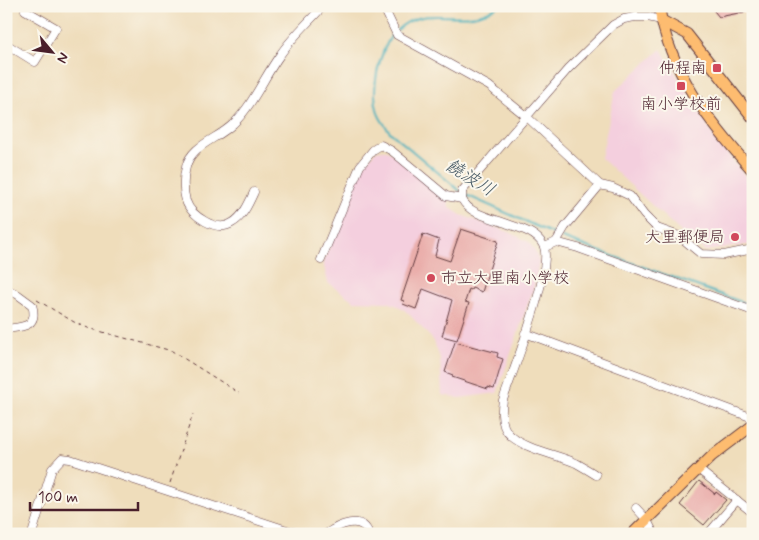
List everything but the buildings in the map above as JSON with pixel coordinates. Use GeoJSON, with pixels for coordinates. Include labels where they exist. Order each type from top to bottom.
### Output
{"type":"FeatureCollection","features":[{"type":"Feature","properties":{"kind":"main road"},"geometry":{"type":"LineString","coordinates":[[659,6],[661,20],[682,78],[701,109],[753,171]]}},
{"type":"Feature","properties":{"kind":"main road"},"geometry":{"type":"LineString","coordinates":[[661,20],[687,34],[753,118]]}},
{"type":"Feature","properties":{"kind":"main road"},"geometry":{"type":"LineString","coordinates":[[632,534],[698,469],[727,443],[753,425]]}},
{"type":"Feature","properties":{"kind":"street"},"geometry":{"type":"LineString","coordinates":[[254,192],[247,207],[234,222],[221,227],[201,219],[186,202],[184,177],[188,158],[193,152],[229,129],[239,118],[280,53],[323,6]]}},
{"type":"Feature","properties":{"kind":"street"},"geometry":{"type":"LineString","coordinates":[[385,6],[397,35],[489,86],[527,117],[600,185],[613,188],[630,196],[644,215],[657,228],[679,236],[701,254],[724,255],[753,249]]}},
{"type":"Feature","properties":{"kind":"street"},"geometry":{"type":"LineString","coordinates":[[6,44],[35,62],[56,28],[24,8]]}},
{"type":"Feature","properties":{"kind":"street"},"geometry":{"type":"LineString","coordinates":[[596,475],[575,463],[532,448],[511,436],[504,426],[501,413],[503,400],[526,333],[545,264],[545,247],[539,239],[528,232],[468,208],[462,200],[462,191],[568,69],[613,25],[624,19],[635,17],[661,20]]}},
{"type":"Feature","properties":{"kind":"street"},"geometry":{"type":"LineString","coordinates":[[320,260],[360,166],[373,150],[381,145],[392,151],[446,196],[462,200]]}},
{"type":"Feature","properties":{"kind":"street"},"geometry":{"type":"LineString","coordinates":[[545,247],[557,240],[565,226],[600,185]]}},
{"type":"Feature","properties":{"kind":"street"},"geometry":{"type":"LineString","coordinates":[[557,240],[753,311]]}},
{"type":"Feature","properties":{"kind":"street"},"geometry":{"type":"LineString","coordinates":[[6,288],[32,306],[34,315],[32,320],[23,327],[6,329]]}},
{"type":"Feature","properties":{"kind":"street"},"geometry":{"type":"LineString","coordinates":[[526,333],[753,418]]}},
{"type":"Feature","properties":{"kind":"street"},"geometry":{"type":"LineString","coordinates":[[32,534],[52,469],[62,458],[299,534]]}},
{"type":"Feature","properties":{"kind":"street"},"geometry":{"type":"LineString","coordinates":[[698,469],[753,513]]}},
{"type":"Feature","properties":{"kind":"street"},"geometry":{"type":"LineString","coordinates":[[708,534],[737,500]]}},
{"type":"Feature","properties":{"kind":"street"},"geometry":{"type":"LineString","coordinates":[[636,508],[647,520],[654,534]]}},
{"type":"Feature","properties":{"kind":"street"},"geometry":{"type":"LineString","coordinates":[[326,534],[335,527],[360,523],[365,526],[368,534]]}},
{"type":"Feature","properties":{"kind":"path"},"geometry":{"type":"LineString","coordinates":[[24,299],[38,300],[74,322],[88,328],[172,351],[238,393]]}},
{"type":"Feature","properties":{"kind":"path"},"geometry":{"type":"LineString","coordinates":[[168,491],[193,414]]}},
{"type":"Feature","properties":{"kind":"shaded area"},"geometry":{"type":"Polygon","coordinates":[[[661,49],[714,137],[753,186],[753,244],[705,251],[682,233],[601,158],[615,91],[661,49]]]}},
{"type":"Feature","properties":{"kind":"shaded area","name":"市立大里南小学校"},"geometry":{"type":"Polygon","coordinates":[[[387,150],[448,198],[449,207],[461,215],[509,232],[529,242],[535,251],[539,262],[534,287],[497,393],[460,398],[442,395],[440,359],[434,341],[409,314],[402,308],[388,302],[354,301],[328,283],[323,262],[362,167],[376,151],[387,150]]]}},
{"type":"Feature","properties":{"kind":"waterway","name":"饒波川"},"geometry":{"type":"LineString","coordinates":[[397,30],[409,21],[421,17],[472,16],[485,13],[498,6]]}},
{"type":"Feature","properties":{"kind":"waterway","name":"饒波川"},"geometry":{"type":"LineString","coordinates":[[393,33],[388,41],[377,72],[375,93],[379,116],[391,133],[460,191]]}},
{"type":"Feature","properties":{"kind":"waterway","name":"饒波川"},"geometry":{"type":"LineString","coordinates":[[464,194],[558,236]]}},
{"type":"Feature","properties":{"kind":"waterway","name":"饒波川"},"geometry":{"type":"LineString","coordinates":[[562,238],[753,306]]}},
{"type":"Feature","properties":{"kind":"place","name":"仲程南"},"geometry":{"type":"Point","coordinates":[717,68]}},
{"type":"Feature","properties":{"kind":"place","name":"南小学校前"},"geometry":{"type":"Point","coordinates":[681,86]}},
{"type":"Feature","properties":{"kind":"place","name":"大里郵便局"},"geometry":{"type":"Point","coordinates":[735,237]}},
{"type":"Feature","properties":{"kind":"place","name":"市立大里南小学校"},"geometry":{"type":"Point","coordinates":[431,278]}}]}
